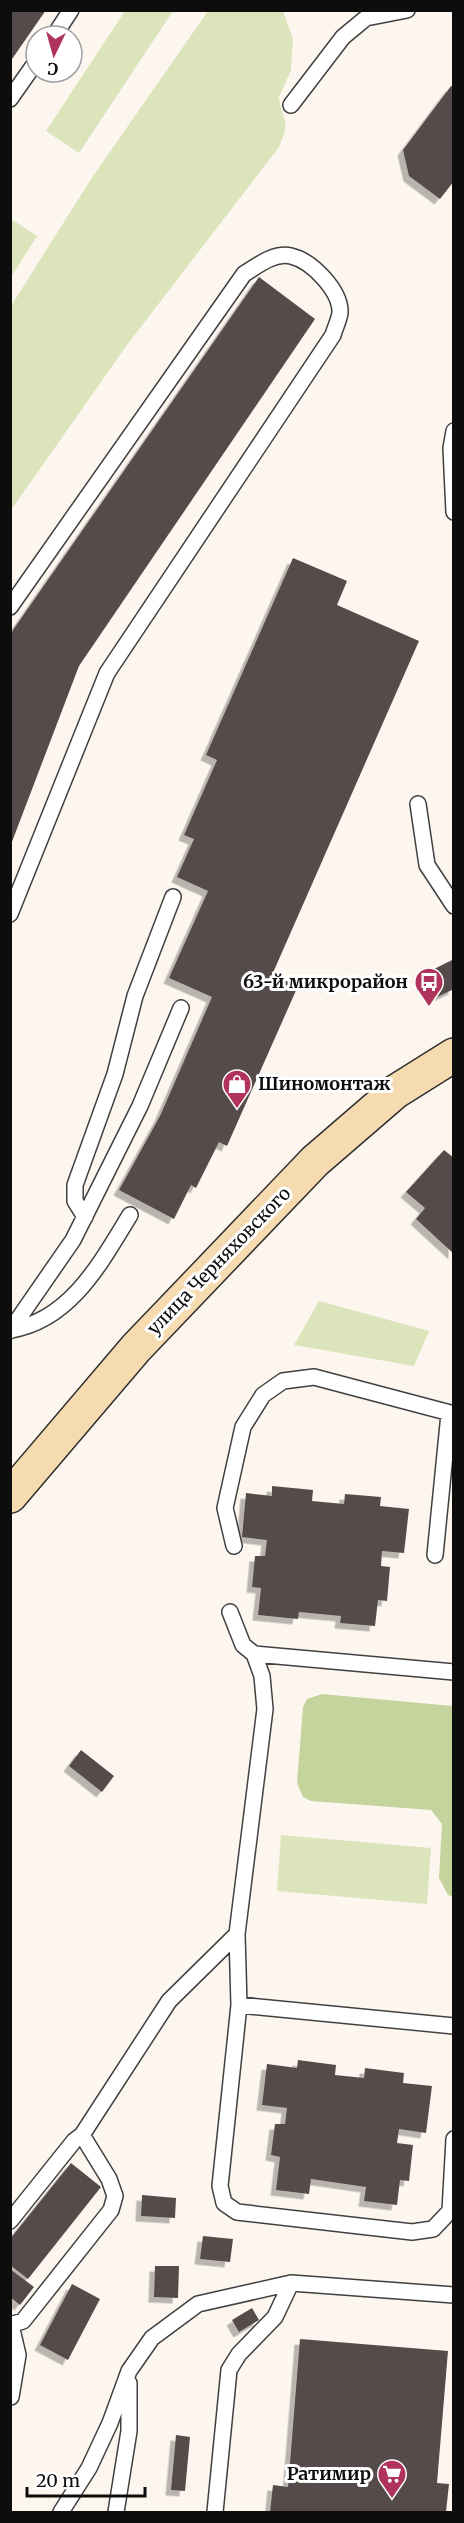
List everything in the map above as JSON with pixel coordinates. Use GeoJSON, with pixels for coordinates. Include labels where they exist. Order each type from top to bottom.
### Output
{"type":"FeatureCollection","features":[{"type":"Feature","properties":{"kind":"main road","name":"улица Черняховского"},"geometry":{"type":"LineString","coordinates":[[10,1496],[136,1348],[315,1161],[395,1092],[453,1055]]}},
{"type":"Feature","properties":{"kind":"lane"},"geometry":{"type":"LineString","coordinates":[[62,24],[71,10]]}},
{"type":"Feature","properties":{"kind":"lane"},"geometry":{"type":"LineString","coordinates":[[291,105],[344,37],[366,18],[407,10]]}},
{"type":"Feature","properties":{"kind":"lane"},"geometry":{"type":"LineString","coordinates":[[10,99],[24,79]]}},
{"type":"Feature","properties":{"kind":"lane"},"geometry":{"type":"LineString","coordinates":[[10,607],[244,274],[267,259],[290,255],[310,267],[333,286],[340,312],[333,335],[107,674],[10,914]]}},
{"type":"Feature","properties":{"kind":"lane"},"geometry":{"type":"LineString","coordinates":[[453,431],[451,448],[453,512]]}},
{"type":"Feature","properties":{"kind":"lane"},"geometry":{"type":"LineString","coordinates":[[418,804],[427,865],[453,906]]}},
{"type":"Feature","properties":{"kind":"lane"},"geometry":{"type":"LineString","coordinates":[[85,1217],[75,1202],[75,1185],[111,1085],[135,996],[173,897]]}},
{"type":"Feature","properties":{"kind":"lane"},"geometry":{"type":"LineString","coordinates":[[11,1331],[73,1240],[140,1106],[181,1008]]}},
{"type":"Feature","properties":{"kind":"lane"},"geometry":{"type":"LineString","coordinates":[[11,1331],[50,1317],[68,1303],[130,1215]]}},
{"type":"Feature","properties":{"kind":"lane"},"geometry":{"type":"LineString","coordinates":[[234,1546],[225,1508],[243,1427],[263,1395],[283,1381],[314,1377],[451,1414],[435,1555]]}},
{"type":"Feature","properties":{"kind":"lane"},"geometry":{"type":"LineString","coordinates":[[230,1612],[243,1645],[254,1654],[262,1676],[265,1709],[237,1934],[239,2006],[220,2186],[224,2203],[237,2212],[412,2232],[433,2229],[450,2211],[453,2139]]}},
{"type":"Feature","properties":{"kind":"lane"},"geometry":{"type":"LineString","coordinates":[[254,1654],[453,1672]]}},
{"type":"Feature","properties":{"kind":"lane"},"geometry":{"type":"LineString","coordinates":[[10,2222],[74,2141],[82,2135],[169,2001],[237,1934]]}},
{"type":"Feature","properties":{"kind":"lane"},"geometry":{"type":"LineString","coordinates":[[239,2006],[453,2026]]}},
{"type":"Feature","properties":{"kind":"lane"},"geometry":{"type":"LineString","coordinates":[[11,2397],[18,2355],[11,2325],[23,2321],[111,2210],[115,2196],[82,2135]]}},
{"type":"Feature","properties":{"kind":"lane"},"geometry":{"type":"LineString","coordinates":[[215,2512],[229,2370],[239,2354],[275,2317],[291,2283]]}},
{"type":"Feature","properties":{"kind":"lane"},"geometry":{"type":"LineString","coordinates":[[62,2512],[89,2468],[110,2422],[129,2371],[152,2337],[198,2304],[291,2283],[453,2295]]}},
{"type":"Feature","properties":{"kind":"lane"},"geometry":{"type":"LineString","coordinates":[[116,2512],[129,2431],[129,2371]]}},
{"type":"Feature","properties":{"kind":"green space"},"geometry":{"type":"Polygon","coordinates":[[[125,11],[173,11],[79,153],[46,131],[77,84],[84,84],[84,73],[125,11]]]}},
{"type":"Feature","properties":{"kind":"green space"},"geometry":{"type":"Polygon","coordinates":[[[208,11],[283,11],[293,39],[291,70],[279,97],[286,125],[283,138],[279,147],[127,345],[11,510],[11,306],[91,179],[208,11]]]}},
{"type":"Feature","properties":{"kind":"green space"},"geometry":{"type":"Polygon","coordinates":[[[11,219],[37,236],[11,277],[11,219]]]}},
{"type":"Feature","properties":{"kind":"green space"},"geometry":{"type":"Polygon","coordinates":[[[319,1301],[429,1331],[414,1366],[294,1345],[319,1301]]]}},
{"type":"Feature","properties":{"kind":"green space"},"geometry":{"type":"Polygon","coordinates":[[[322,1694],[453,1706],[453,1897],[448,1895],[439,1878],[442,1824],[431,1810],[311,1801],[303,1797],[297,1783],[303,1707],[307,1699],[322,1694]]]}},
{"type":"Feature","properties":{"kind":"green space"},"geometry":{"type":"Polygon","coordinates":[[[281,1835],[431,1848],[427,1904],[277,1891],[281,1835]]]}},
{"type":"Feature","properties":{"kind":"building"},"geometry":{"type":"Polygon","coordinates":[[[10,10],[46,10],[36,24],[24,24],[24,42],[10,62],[10,10]]]}},
{"type":"Feature","properties":{"kind":"building"},"geometry":{"type":"Polygon","coordinates":[[[451,86],[454,88],[454,181],[440,199],[409,176],[403,150],[451,86]]]}},
{"type":"Feature","properties":{"kind":"building"},"geometry":{"type":"Polygon","coordinates":[[[259,277],[315,319],[79,666],[10,847],[10,637],[13,630],[259,277]]]}},
{"type":"Feature","properties":{"kind":"building"},"geometry":{"type":"Polygon","coordinates":[[[293,558],[347,581],[337,605],[419,641],[272,975],[298,986],[227,1146],[219,1142],[196,1188],[191,1185],[174,1219],[119,1190],[160,1116],[212,997],[169,978],[208,891],[177,877],[194,839],[184,835],[217,760],[206,755],[293,558]]]}},
{"type":"Feature","properties":{"kind":"building"},"geometry":{"type":"Polygon","coordinates":[[[454,959],[454,989],[435,998],[424,974],[454,959]]]}},
{"type":"Feature","properties":{"kind":"building"},"geometry":{"type":"Polygon","coordinates":[[[444,1150],[454,1158],[454,1254],[416,1219],[425,1208],[406,1192],[444,1150]]]}},
{"type":"Feature","properties":{"kind":"building"},"geometry":{"type":"Polygon","coordinates":[[[272,1486],[313,1490],[312,1501],[344,1504],[345,1494],[381,1497],[380,1506],[409,1509],[404,1553],[382,1551],[381,1566],[390,1567],[387,1601],[378,1600],[375,1626],[340,1623],[341,1616],[299,1612],[298,1619],[258,1615],[261,1588],[252,1587],[255,1556],[265,1556],[267,1540],[242,1537],[246,1493],[272,1496],[272,1486]]]}},
{"type":"Feature","properties":{"kind":"building"},"geometry":{"type":"Polygon","coordinates":[[[81,1750],[114,1776],[102,1792],[69,1766],[81,1750]]]}},
{"type":"Feature","properties":{"kind":"building"},"geometry":{"type":"Polygon","coordinates":[[[298,2060],[336,2065],[335,2075],[364,2078],[365,2068],[404,2073],[403,2083],[432,2086],[426,2133],[399,2129],[397,2143],[413,2145],[409,2181],[400,2180],[397,2205],[364,2201],[366,2187],[311,2179],[309,2194],[276,2190],[280,2157],[271,2155],[275,2124],[285,2124],[287,2108],[262,2105],[267,2064],[297,2068],[298,2060]]]}},
{"type":"Feature","properties":{"kind":"building"},"geometry":{"type":"Polygon","coordinates":[[[71,2163],[101,2187],[28,2279],[10,2265],[10,2239],[71,2163]]]}},
{"type":"Feature","properties":{"kind":"building"},"geometry":{"type":"Polygon","coordinates":[[[142,2195],[176,2198],[175,2218],[141,2216],[142,2195]]]}},
{"type":"Feature","properties":{"kind":"building"},"geometry":{"type":"Polygon","coordinates":[[[203,2236],[233,2239],[230,2262],[200,2259],[203,2236]]]}},
{"type":"Feature","properties":{"kind":"building"},"geometry":{"type":"Polygon","coordinates":[[[155,2266],[179,2266],[178,2298],[154,2297],[155,2266]]]}},
{"type":"Feature","properties":{"kind":"building"},"geometry":{"type":"Polygon","coordinates":[[[10,2269],[34,2287],[20,2305],[10,2297],[10,2269]]]}},
{"type":"Feature","properties":{"kind":"building"},"geometry":{"type":"Polygon","coordinates":[[[72,2284],[100,2299],[68,2360],[40,2345],[72,2284]]]}},
{"type":"Feature","properties":{"kind":"building"},"geometry":{"type":"Polygon","coordinates":[[[252,2308],[259,2320],[239,2332],[232,2320],[252,2308]]]}},
{"type":"Feature","properties":{"kind":"building"},"geometry":{"type":"Polygon","coordinates":[[[300,2339],[448,2351],[437,2483],[449,2484],[446,2512],[270,2512],[273,2485],[288,2487],[300,2339]]]}},
{"type":"Feature","properties":{"kind":"building"},"geometry":{"type":"Polygon","coordinates":[[[176,2435],[190,2437],[185,2491],[171,2490],[176,2435]]]}},
{"type":"Feature","properties":{"kind":"place","name":"63-й микрорайон"},"geometry":{"type":"Point","coordinates":[429,1008]}},
{"type":"Feature","properties":{"kind":"place","name":"Шиномонтаж"},"geometry":{"type":"Point","coordinates":[237,1110]}},
{"type":"Feature","properties":{"kind":"place","name":"Ратимир"},"geometry":{"type":"Point","coordinates":[392,2500]}}]}
